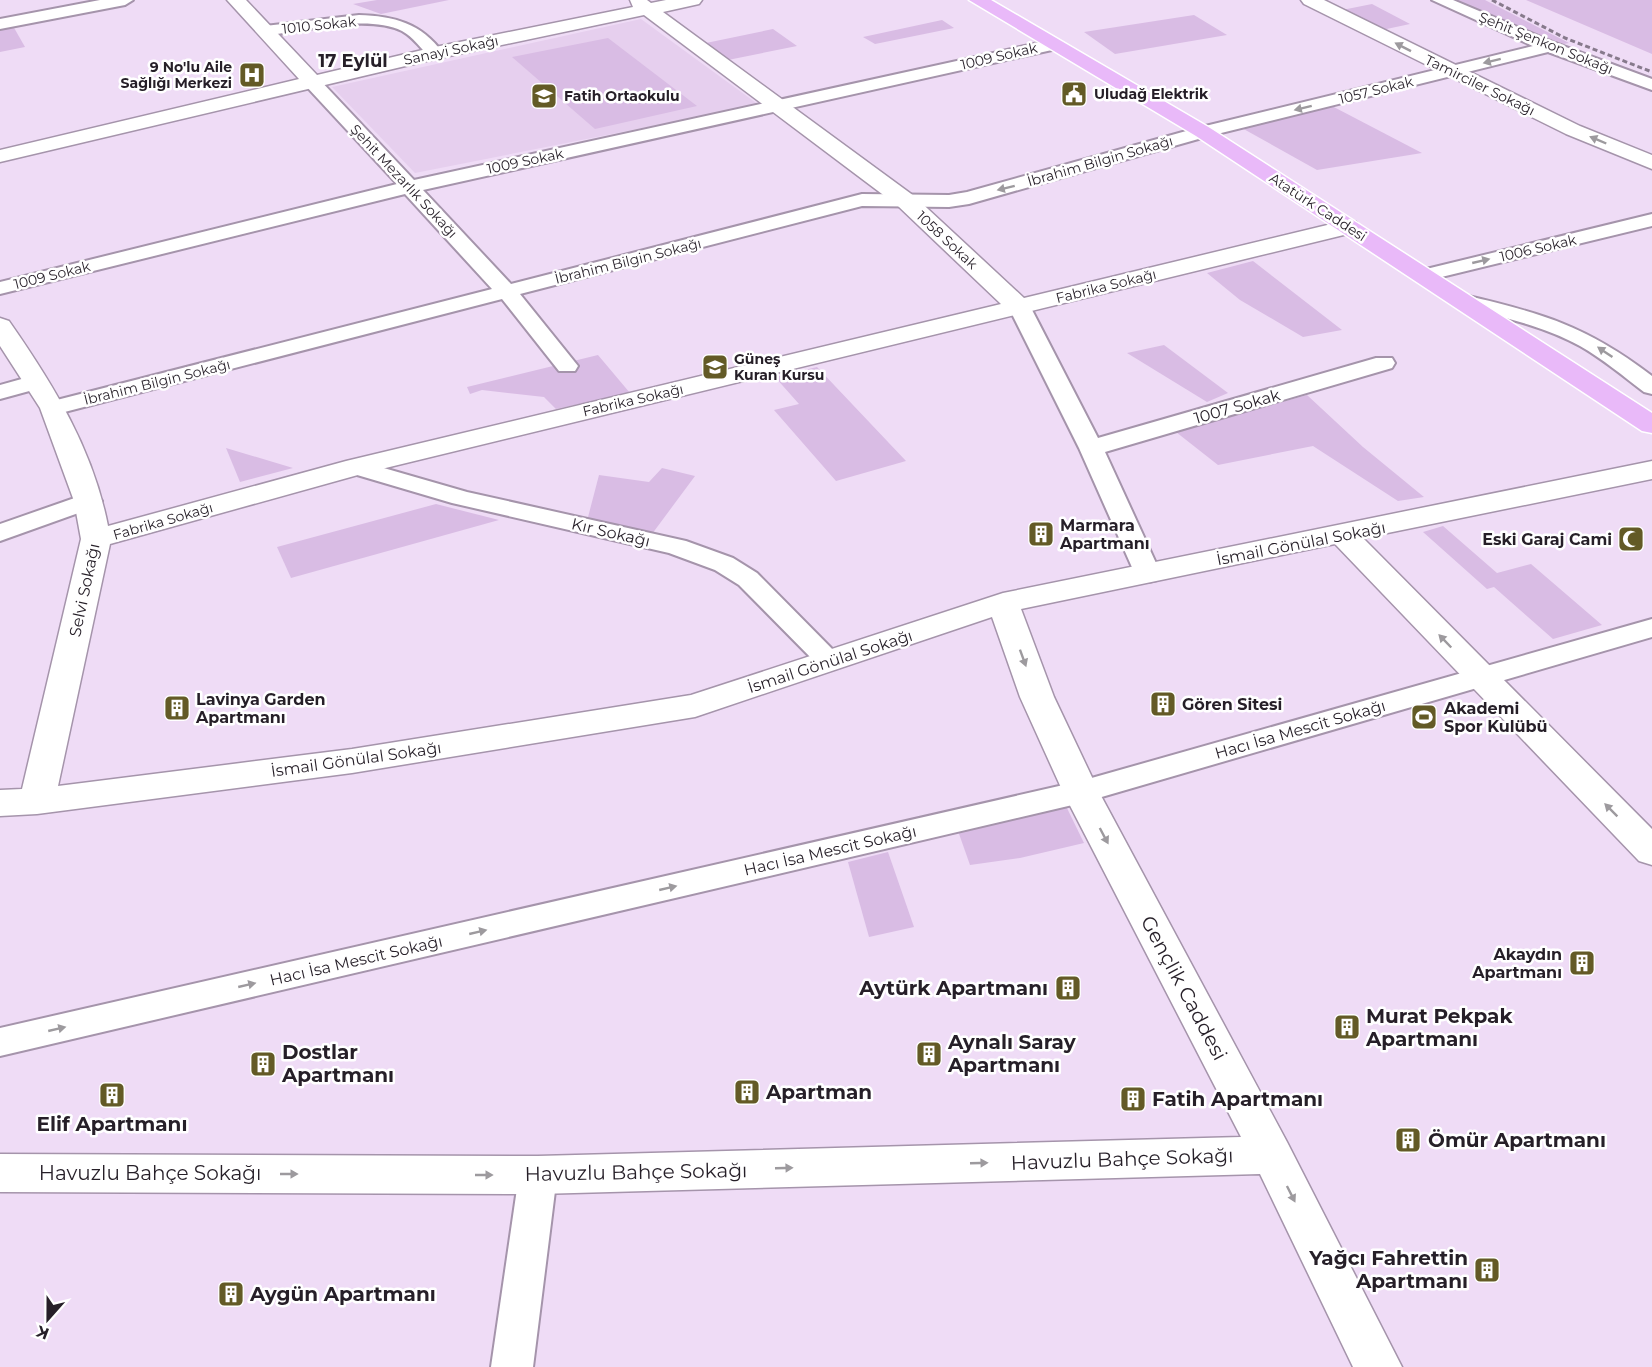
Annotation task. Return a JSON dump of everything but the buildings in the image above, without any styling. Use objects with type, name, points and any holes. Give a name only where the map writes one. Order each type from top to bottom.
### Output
[{"type":"main road","name":"Atatürk Caddesi","points":[[978,0],[1203,132],[1652,425]]},
{"type":"street","name":"Şehit Mezarlık Sokağı","points":[[237,0],[312,82]]},
{"type":"street","name":"Sanayi Sokağı","points":[[0,156],[642,4],[693,0]]},
{"type":"street","name":"Tamirciler Sokağı","points":[[1310,0],[1573,130],[1652,163]]},
{"type":"street","name":"1058 Sokak","points":[[642,4],[906,201],[1020,308]]},
{"type":"street","name":"Fabrika Sokağı","points":[[96,539],[356,467],[1348,227]]},
{"type":"street","name":"Selvi Sokağı","points":[[0,326],[53,408],[89,501],[96,539],[37,801]]},
{"type":"street","name":"İsmail Gönülal Sokağı","points":[[0,803],[37,801],[352,761],[695,706],[1003,603],[1652,470]]},
{"type":"street","points":[[1343,535],[1652,852]]},
{"type":"street","name":"Gençlik Caddesi","points":[[1003,603],[1037,697],[1081,792],[1272,1155],[1378,1367]]},
{"type":"street","name":"Havuzlu Bahçe Sokağı","points":[[0,1173],[538,1175],[1272,1155]]},
{"type":"lane","points":[[3,19],[125,0]]},
{"type":"lane","name":"Şehit Şenkon Sokağı","points":[[1440,0],[1549,47],[1652,85]]},
{"type":"lane","name":"1010 Sokak","points":[[265,31],[350,21],[380,21],[407,27],[435,53]]},
{"type":"lane","name":"1009 Sokak","points":[[0,288],[409,187],[1052,45]]},
{"type":"lane","name":"1057 Sokak","points":[[1203,132],[1549,47]]},
{"type":"lane","name":"Şehit Mezarlık Sokağı","points":[[312,82],[507,292],[567,366]]},
{"type":"lane","name":"İbrahim Bilgin Sokağı","points":[[53,408],[861,201],[949,201],[969,198],[1203,132]]},
{"type":"lane","name":"1006 Sokak","points":[[1425,275],[1652,220]]},
{"type":"lane","points":[[1464,301],[1515,313],[1577,336],[1604,351],[1652,387]]},
{"type":"lane","name":"1058 Sokak","points":[[1020,308],[1091,448],[1148,574]]},
{"type":"lane","name":"1007 Sokak","points":[[1091,448],[1384,363]]},
{"type":"lane","points":[[0,392],[36,382]]},
{"type":"lane","name":"Kır Sokağı","points":[[356,467],[461,498],[677,547],[724,564],[748,579],[830,661]]},
{"type":"lane","points":[[0,532],[89,501]]},
{"type":"lane","name":"Hacı İsa Mescit Sokağı","points":[[0,1042],[1081,792],[1652,628]]},
{"type":"lane","points":[[512,1367],[538,1175]]},
{"type":"shaded area","points":[[377,0],[449,0],[381,14],[353,4]]},
{"type":"shaded area","points":[[1449,0],[1485,0],[1569,43],[1554,46]]},
{"type":"shaded area","points":[[1526,0],[1652,0],[1652,54]]},
{"type":"shaded area","points":[[1372,4],[1410,24],[1382,30],[1342,10]]},
{"type":"shaded area","points":[[1194,15],[1227,35],[1115,54],[1084,32]]},
{"type":"shaded area","name":"Fatih Ortaokulu","points":[[641,19],[759,105],[415,173],[332,87]]},
{"type":"shaded area","points":[[942,20],[954,28],[875,44],[863,37]]},
{"type":"shaded area","points":[[13,26],[25,47],[0,52],[0,28]]},
{"type":"shaded area","points":[[773,29],[797,46],[728,60],[706,43]]},
{"type":"shaded area","points":[[608,38],[697,106],[595,129],[512,57]]},
{"type":"shaded area","points":[[1330,105],[1422,153],[1317,170],[1240,127]]},
{"type":"shaded area","points":[[1253,261],[1342,330],[1303,337],[1240,300],[1207,273]]},
{"type":"shaded area","points":[[1164,345],[1228,393],[1207,402],[1127,353]]},
{"type":"shaded area","points":[[598,355],[630,393],[556,409],[544,397],[482,390],[470,394],[467,387]]},
{"type":"shaded area","points":[[817,367],[906,461],[836,481],[774,410],[799,404],[775,377]]},
{"type":"shaded area","points":[[1307,395],[1363,447],[1424,497],[1398,501],[1313,446],[1218,465],[1176,432]]},
{"type":"shaded area","points":[[226,448],[293,468],[240,482]]},
{"type":"shaded area","points":[[662,468],[695,476],[652,534],[587,521],[599,475],[649,482]]},
{"type":"shaded area","points":[[436,504],[499,520],[291,578],[277,547]]},
{"type":"shaded area","points":[[1443,526],[1497,573],[1531,564],[1602,625],[1553,639],[1494,587],[1487,589],[1423,532]]},
{"type":"shaded area","points":[[1065,804],[1084,843],[1020,858],[970,865],[958,831]]},
{"type":"shaded area","points":[[888,852],[914,927],[869,937],[848,862]]},
{"type":"railway","points":[[1492,0],[1565,38],[1652,72]]},
{"type":"place","name":"9 No'lu Aile Sağlığı Merkezi","points":[[252,75]]},
{"type":"place","name":"Uludağ Elektrik","points":[[1074,94]]},
{"type":"place","name":"Fatih Ortaokulu","points":[[544,96]]},
{"type":"place","name":"Güneş Kuran Kursu","points":[[715,367]]},
{"type":"place","name":"Marmara Apartmanı","points":[[1041,534]]},
{"type":"place","name":"Eski Garaj Cami","points":[[1631,539]]},
{"type":"place","name":"Gören Sitesi","points":[[1163,704]]},
{"type":"place","name":"Lavinya Garden Apartmanı","points":[[177,708]]},
{"type":"place","name":"Akademi Spor Kulübü","points":[[1424,717]]},
{"type":"place","name":"Akaydın Apartmanı","points":[[1582,963]]},
{"type":"place","name":"Aytürk Apartmanı","points":[[1068,988]]},
{"type":"place","name":"Murat Pekpak Apartmanı","points":[[1347,1027]]},
{"type":"place","name":"Aynalı Saray Apartmanı","points":[[929,1054]]},
{"type":"place","name":"Dostlar Apartmanı","points":[[263,1064]]},
{"type":"place","name":"Apartman","points":[[747,1092]]},
{"type":"place","name":"Elif Apartmanı","points":[[112,1095]]},
{"type":"place","name":"Fatih Apartmanı","points":[[1133,1099]]},
{"type":"place","name":"Ömür Apartmanı","points":[[1408,1140]]},
{"type":"place","name":"Yağcı Fahrettin Apartmanı","points":[[1487,1270]]},
{"type":"place","name":"Aygün Apartmanı","points":[[231,1294]]},
{"type":"district","name":"17 Eylül","points":[[353,61]]}]
